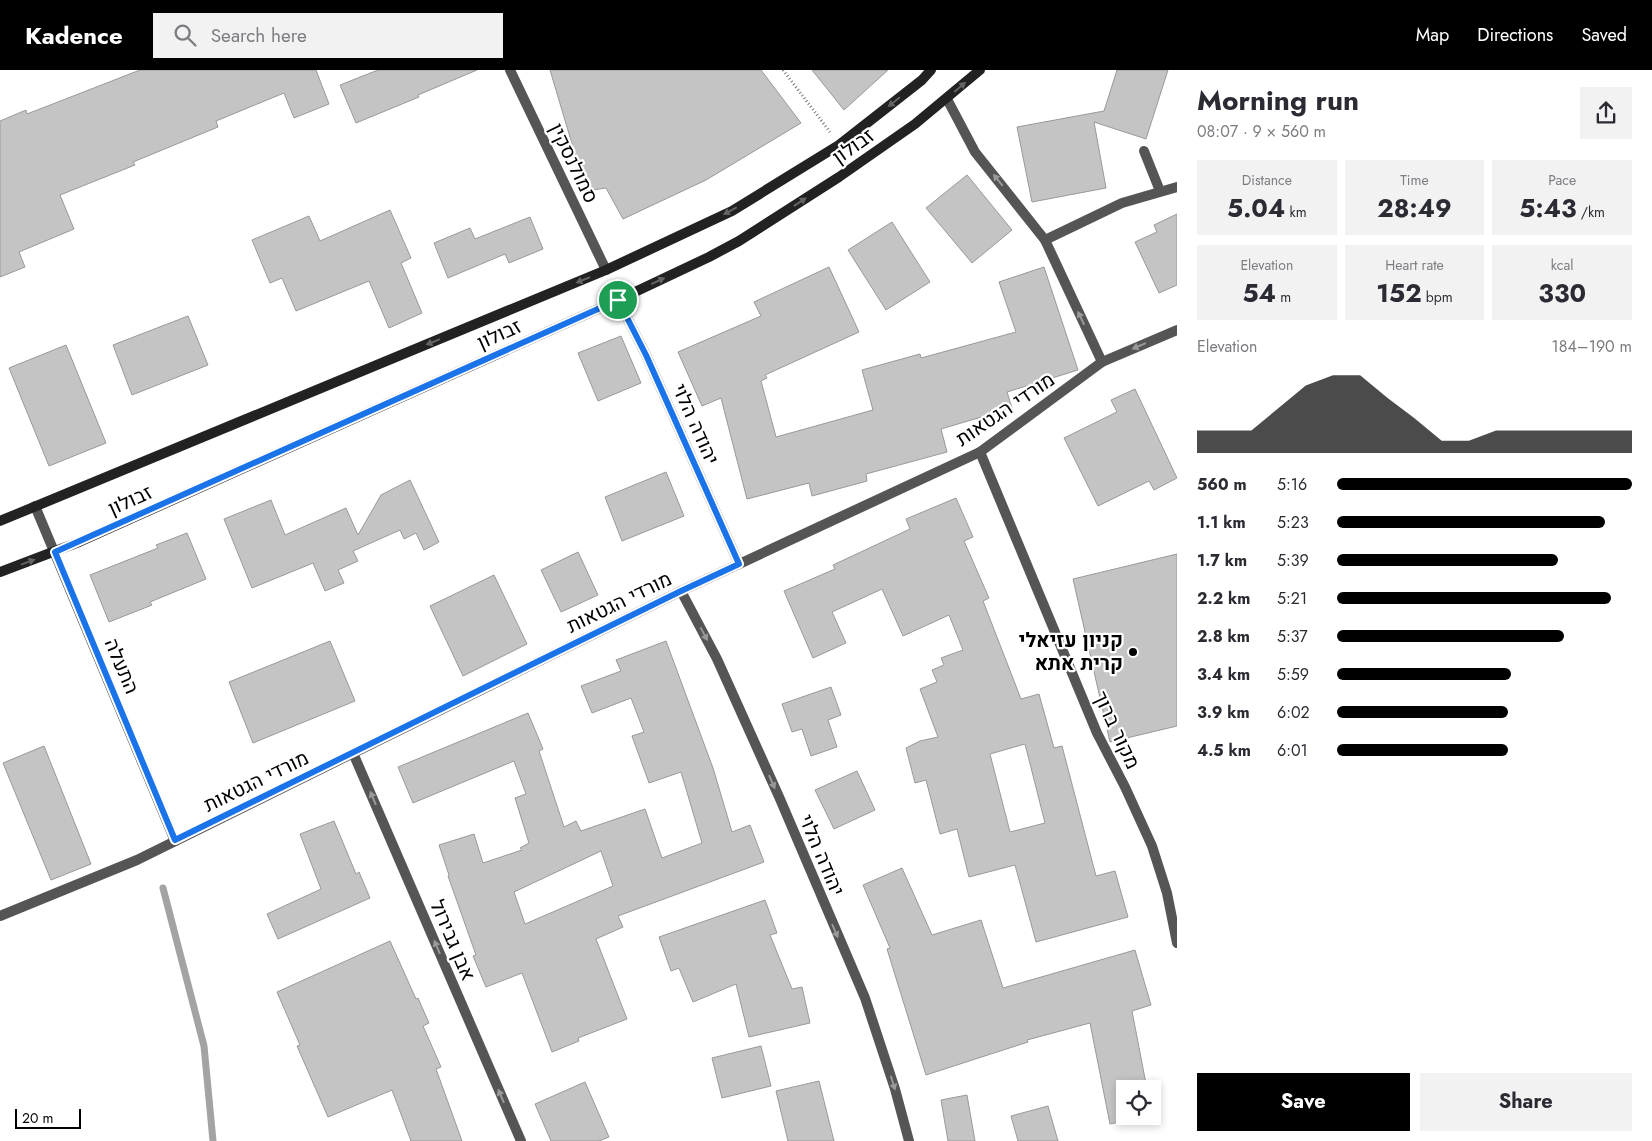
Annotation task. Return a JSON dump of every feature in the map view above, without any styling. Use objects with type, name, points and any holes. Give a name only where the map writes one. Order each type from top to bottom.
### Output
[{"type":"main road","name":"זבולון","points":[[0,521],[606,270],[732,211],[839,145],[932,70]]},
{"type":"main road","name":"זבולון","points":[[0,572],[55,552],[618,300],[739,241],[839,177],[914,124],[947,99],[980,70]]},
{"type":"street","name":"סמולנסקין","points":[[510,70],[606,270]]},
{"type":"street","points":[[947,99],[975,152],[1046,240],[1102,362]]},
{"type":"street","points":[[1144,151],[1160,191]]},
{"type":"street","points":[[1046,240],[1122,203],[1177,187]]},
{"type":"street","name":"יהודה הלוי","points":[[618,300],[646,355],[739,564]]},
{"type":"street","name":"מורדי הגטאות","points":[[0,916],[137,860],[681,591],[980,452],[1102,362],[1177,330]]},
{"type":"street","name":"מקור ברוך","points":[[980,452],[1097,733],[1152,846],[1167,893],[1177,943]]},
{"type":"street","name":"התעלה","points":[[35,506],[175,840]]},
{"type":"street","name":"יהודה הלוי","points":[[681,591],[717,659],[780,799],[865,998],[895,1089],[909,1141]]},
{"type":"street","name":"אבן גבירול","points":[[353,752],[521,1141]]},
{"type":"path","points":[[783,70],[839,145]]},
{"type":"building","points":[[140,70],[316,70],[329,104],[294,118],[284,93],[216,121],[218,127],[133,162],[135,165],[60,195],[74,229],[19,252],[25,267],[0,277],[0,121],[26,110],[27,114]]},
{"type":"building","points":[[378,70],[477,70],[356,123],[340,85]]},
{"type":"building","points":[[550,70],[761,70],[801,123],[706,180],[623,219],[606,188],[586,191]]},
{"type":"building","points":[[812,70],[888,70],[844,110]]},
{"type":"building","points":[[1117,70],[1168,70],[1146,139],[1094,122],[1106,188],[1032,202],[1017,127],[1104,111]]},
{"type":"building","points":[[967,175],[1012,230],[972,263],[926,208]]},
{"type":"building","points":[[390,210],[411,258],[401,263],[422,313],[389,328],[369,281],[296,311],[282,278],[270,283],[252,240],[309,216],[320,241]]},
{"type":"building","points":[[1177,214],[1177,285],[1159,293],[1135,242],[1157,232],[1154,225]]},
{"type":"building","points":[[530,217],[543,249],[509,263],[505,254],[448,278],[434,243],[470,228],[475,239]]},
{"type":"building","points":[[892,222],[930,282],[886,310],[848,250]]},
{"type":"building","points":[[829,267],[859,332],[765,375],[767,378],[761,381],[776,437],[873,410],[862,370],[920,354],[921,358],[1016,332],[999,282],[1044,267],[1078,370],[1007,392],[1012,408],[941,429],[947,452],[866,474],[867,481],[812,496],[809,483],[747,499],[721,398],[702,406],[678,352],[761,316],[754,302]]},
{"type":"building","points":[[188,316],[208,365],[132,395],[113,345]]},
{"type":"building","points":[[621,336],[641,383],[598,401],[578,353]]},
{"type":"building","points":[[66,345],[106,443],[49,466],[9,368]]},
{"type":"building","points":[[1135,389],[1177,478],[1154,490],[1149,481],[1098,506],[1064,438],[1117,412],[1111,400]]},
{"type":"building","points":[[666,472],[684,516],[622,541],[605,497]]},
{"type":"building","points":[[410,480],[439,542],[424,550],[416,533],[404,539],[400,530],[353,551],[358,561],[338,570],[344,583],[325,591],[313,563],[252,588],[224,519],[271,500],[285,535],[346,508],[358,535],[381,495]]},
{"type":"building","points":[[956,498],[973,537],[964,541],[989,598],[983,601],[1021,699],[1039,694],[1054,748],[1062,746],[1096,876],[1115,871],[1128,917],[1036,942],[1015,865],[969,877],[957,829],[940,834],[926,780],[915,783],[906,748],[920,741],[938,737],[920,689],[937,682],[932,670],[944,665],[941,658],[963,650],[949,615],[903,636],[882,589],[832,612],[846,643],[813,658],[784,591],[835,569],[833,565],[910,529],[906,519]],"holes":[[[1025,744],[1045,823],[1010,832],[990,754]]]},
{"type":"building","points":[[187,533],[206,579],[150,602],[152,605],[109,622],[90,575],[158,548],[156,545]]},
{"type":"building","points":[[578,552],[598,595],[561,612],[541,570]]},
{"type":"building","name":"קניון עזיאלי קרית אתא","points":[[1177,554],[1177,726],[1110,742],[1073,579]]},
{"type":"building","points":[[494,575],[527,644],[463,676],[430,606]]},
{"type":"building","points":[[330,641],[355,701],[253,743],[229,682]]},
{"type":"building","points":[[666,641],[713,768],[732,832],[750,825],[764,862],[618,916],[623,927],[596,939],[627,1019],[578,1038],[579,1041],[552,1052],[522,973],[486,987],[473,956],[476,955],[439,845],[474,834],[483,863],[522,850],[520,848],[529,843],[515,798],[526,794],[514,761],[413,803],[398,767],[528,713],[543,749],[539,751],[564,827],[576,821],[581,831],[645,809],[662,858],[702,843],[681,772],[649,783],[632,736],[644,732],[631,698],[592,713],[581,686],[621,671],[616,660]],"holes":[[[601,851],[613,886],[525,924],[514,892]]]},
{"type":"building","points":[[831,687],[841,715],[828,720],[837,747],[811,756],[802,729],[792,732],[782,704]]},
{"type":"building","points":[[44,746],[91,864],[51,880],[3,763]]},
{"type":"building","points":[[857,771],[875,810],[834,829],[815,790]]},
{"type":"building","points":[[334,821],[356,874],[359,872],[370,898],[278,939],[267,914],[321,889],[300,834]]},
{"type":"building","points":[[902,868],[932,935],[981,920],[1003,988],[1135,950],[1151,1005],[1132,1011],[1145,1080],[1116,1080],[1116,1123],[1110,1124],[1090,1023],[1027,1040],[1028,1042],[926,1075],[887,949],[890,948],[863,885]]},
{"type":"building","points":[[765,900],[777,933],[770,935],[792,989],[802,987],[810,1023],[749,1037],[736,984],[693,1002],[679,968],[671,971],[659,937]]},
{"type":"building","points":[[390,941],[429,1023],[423,1026],[441,1067],[436,1069],[462,1141],[411,1141],[392,1090],[328,1117],[297,1046],[300,1045],[277,992]]},
{"type":"building","points":[[761,1046],[771,1086],[722,1098],[712,1058]]},
{"type":"building","points":[[819,1081],[834,1141],[788,1141],[776,1091]]},
{"type":"building","points":[[585,1082],[609,1137],[599,1141],[551,1141],[535,1104]]},
{"type":"building","points":[[967,1095],[975,1141],[948,1141],[941,1100]]},
{"type":"building","points":[[1048,1106],[1058,1141],[1018,1141],[1011,1116]]},
{"type":"waterway","points":[[163,888],[204,1046],[213,1141]]},
{"type":"place","name":"קניון עזיאלי קרית אתא","points":[[1133,652]]},
{"type":"route","points":[[618,300],[646,355],[739,564],[175,840],[55,552],[618,300]]}]
